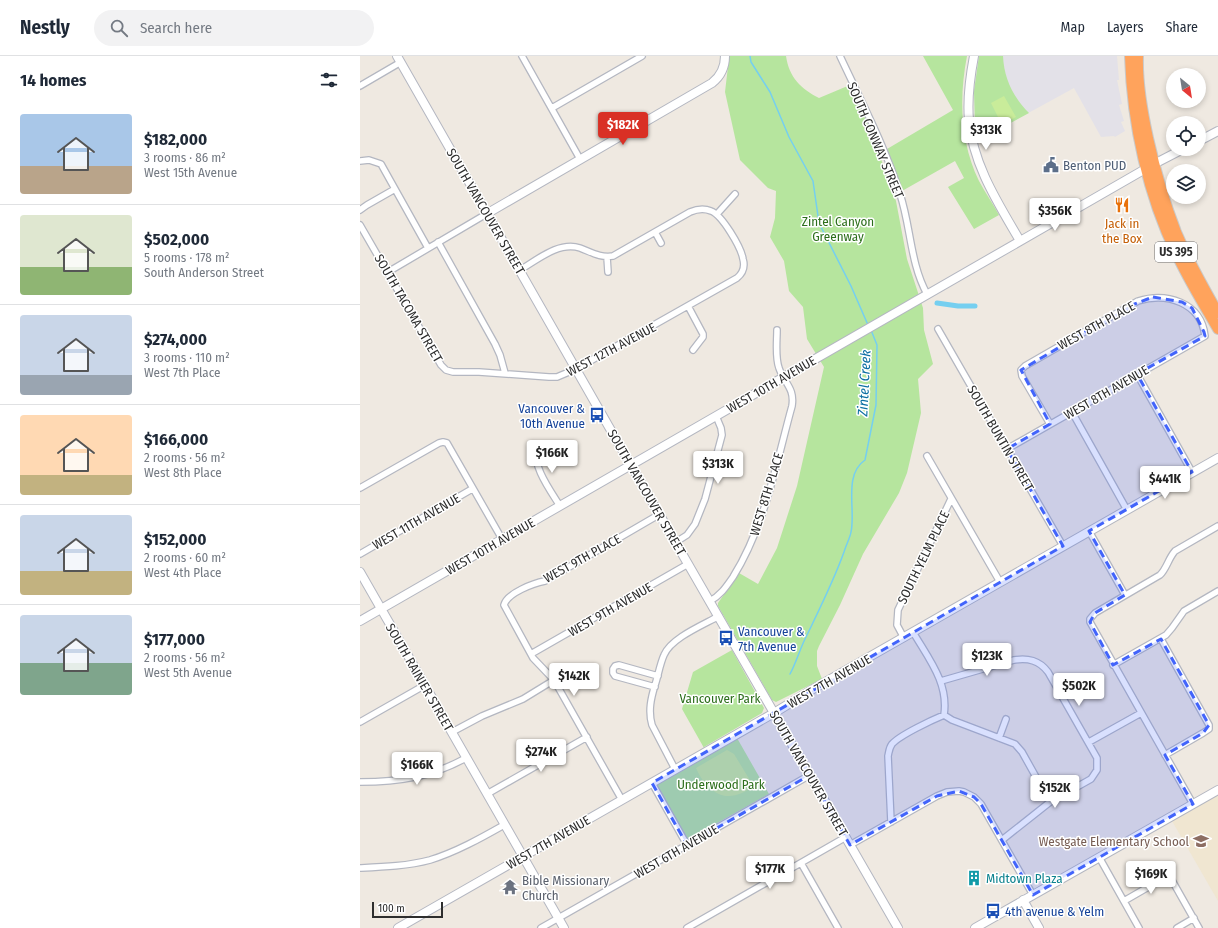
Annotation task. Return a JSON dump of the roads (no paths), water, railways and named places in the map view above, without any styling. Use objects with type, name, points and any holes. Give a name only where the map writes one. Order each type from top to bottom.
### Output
[{"type":"highway","name":"US 395","points":[[1130,56],[1136,116],[1150,166],[1176,231],[1197,276],[1218,313]]},
{"type":"highway","name":"US 395","points":[[1138,56],[1141,106],[1152,190],[1178,257],[1218,329]]},
{"type":"street","points":[[552,108],[642,56]]},
{"type":"street","points":[[388,272],[712,83],[723,70],[725,56]]},
{"type":"street","name":"SOUTH CONWAY STREET","points":[[840,56],[880,142],[896,181],[905,211],[916,269],[921,284],[927,294]]},
{"type":"street","points":[[974,56],[970,76],[968,104],[971,135],[985,178],[1020,241]]},
{"type":"street","points":[[524,57],[580,159]]},
{"type":"street","points":[[360,86],[399,59]]},
{"type":"street","name":"SOUTH VANCOUVER STREET","points":[[399,59],[576,370],[898,928]]},
{"type":"street","points":[[1206,137],[1218,131]]},
{"type":"street","name":"WEST 10TH AVENUE","points":[[360,621],[918,299],[1169,156]]},
{"type":"street","points":[[360,161],[369,160],[380,164],[428,248]]},
{"type":"street","points":[[360,210],[367,204],[395,189]]},
{"type":"street","points":[[520,270],[556,250],[566,247],[572,246],[599,256],[607,257],[619,253],[690,212],[698,209],[710,210],[717,214],[735,194]]},
{"type":"street","name":"WEST 12TH AVENUE","points":[[446,370],[453,372],[505,373],[554,377],[576,370],[688,306],[740,276],[744,265],[742,253],[729,230],[717,214]]},
{"type":"street","name":"SOUTH TACOMA STREET","points":[[360,225],[441,365],[446,370]]},
{"type":"street","points":[[654,232],[661,243]]},
{"type":"street","points":[[438,242],[498,350],[505,373]]},
{"type":"street","points":[[607,257],[608,272]]},
{"type":"street","name":"WEST 8TH PLACE","points":[[1050,424],[1022,376],[1021,370],[1025,366],[1129,306],[1146,299],[1158,298],[1182,302],[1192,308],[1197,315],[1202,324],[1205,336]]},
{"type":"street","points":[[688,306],[703,334],[703,337],[693,350]]},
{"type":"street","name":"SOUTH BUNTIN STREET","points":[[938,329],[1063,546]]},
{"type":"street","name":"WEST 8TH PLACE","points":[[710,602],[720,595],[745,556],[761,519],[792,406],[792,393],[779,369],[777,330]]},
{"type":"street","name":"WEST 8TH AVENUE","points":[[1007,449],[1205,336]]},
{"type":"street","points":[[1137,374],[1192,472]]},
{"type":"street","points":[[1072,412],[1127,510]]},
{"type":"street","points":[[676,542],[691,531],[705,500],[722,435],[722,428],[716,416]]},
{"type":"street","points":[[360,488],[443,442],[447,444],[502,539]]},
{"type":"street","points":[[535,444],[536,461],[545,481],[560,506]]},
{"type":"street","points":[[927,456],[1000,582]]},
{"type":"street","name":"WEST 7TH AVENUE","points":[[398,928],[1088,531],[1218,458]]},
{"type":"street","name":"WEST 11TH AVENUE","points":[[360,554],[472,489]]},
{"type":"street","name":"SOUTH YELM PLACE","points":[[904,638],[897,625],[898,610],[951,499]]},
{"type":"street","name":"WEST 9TH PLACE","points":[[531,654],[505,608],[505,602],[509,597],[532,584],[545,581],[660,514]]},
{"type":"street","points":[[1193,804],[1091,626],[1090,619],[1095,613],[1160,575],[1168,564],[1172,555],[1179,548],[1218,526]]},
{"type":"street","points":[[1088,531],[1125,595]]},
{"type":"street","name":"WEST 9TH AVENUE","points":[[531,654],[688,564]]},
{"type":"street","name":"SOUTH RAINIER STREET","points":[[360,572],[564,928]]},
{"type":"street","points":[[1113,665],[1161,638],[1169,632],[1184,611],[1218,591]]},
{"type":"street","points":[[675,769],[652,725],[650,718],[651,704],[664,654],[681,637],[719,616]]},
{"type":"street","points":[[913,632],[941,681],[945,703],[944,715]]},
{"type":"street","points":[[1161,638],[1208,721],[1208,729],[1203,733],[1165,755]]},
{"type":"street","points":[[531,654],[554,680],[622,800]]},
{"type":"street","points":[[941,681],[1014,660],[1032,660],[1045,667],[1097,758],[1097,770],[1091,779],[1050,802],[1002,840]]},
{"type":"street","points":[[655,687],[616,676],[613,673],[613,669],[615,666],[619,665],[658,676]]},
{"type":"street","points":[[452,732],[482,716],[523,699],[554,680]]},
{"type":"street","points":[[360,722],[425,685]]},
{"type":"street","points":[[1089,742],[1141,713]]},
{"type":"street","points":[[944,715],[952,720],[1011,742],[1018,747],[1050,802]]},
{"type":"street","points":[[891,822],[889,749],[892,744],[901,737],[944,715]]},
{"type":"street","points":[[999,738],[1006,719]]},
{"type":"street","points":[[487,794],[587,737]]},
{"type":"street","points":[[360,782],[414,778],[440,770],[466,758]]},
{"type":"street","name":"WEST 6TH AVENUE","points":[[542,928],[810,775]]},
{"type":"street","points":[[652,783],[688,844]]},
{"type":"street","points":[[975,928],[1218,790]]},
{"type":"street","points":[[686,928],[800,863],[891,822],[947,792],[959,791],[969,794],[978,800],[1033,895]]},
{"type":"street","points":[[360,868],[382,867],[429,860],[460,848],[504,825]]},
{"type":"street","points":[[1099,857],[1139,928]]},
{"type":"street","points":[[800,863],[838,928]]},
{"type":"street","points":[[1124,901],[1169,875],[1200,928]]},
{"type":"street","points":[[1023,900],[1039,928]]},
{"type":"street","points":[[1177,928],[1194,918]]},
{"type":"waterway","name":"Zintel Creek","points":[[750,56],[751,62],[770,92],[789,137],[813,181],[819,223],[851,286],[868,325]]},
{"type":"waterway","points":[[937,303],[958,306],[975,306]]},
{"type":"waterway","name":"Zintel Creek","points":[[790,674],[822,604],[850,534],[852,523],[852,484],[854,474],[858,466],[865,460],[876,405],[877,345],[871,330]]},
{"type":"place","name":"Benton PUD","points":[[1051,165]]},
{"type":"place","name":"Jack in the Box","points":[[1122,205]]},
{"type":"place","name":"Vancouver & 10th Avenue","points":[[597,415]]},
{"type":"place","name":"Vancouver & 7th Avenue","points":[[726,638]]},
{"type":"place","name":"Westgate Elementary School","points":[[1201,841]]},
{"type":"place","name":"Midtown Plaza","points":[[974,878]]},
{"type":"place","name":"Bible Missionary Church","points":[[510,887]]},
{"type":"place","name":"4th avenue & Yelm","points":[[993,911]]},
{"type":"park label","name":"Zintel Canyon Greenway","points":[[838,228]]},
{"type":"park label","name":"Vancouver Park","points":[[720,698]]},
{"type":"park label","name":"Underwood Park","points":[[721,784]]}]
